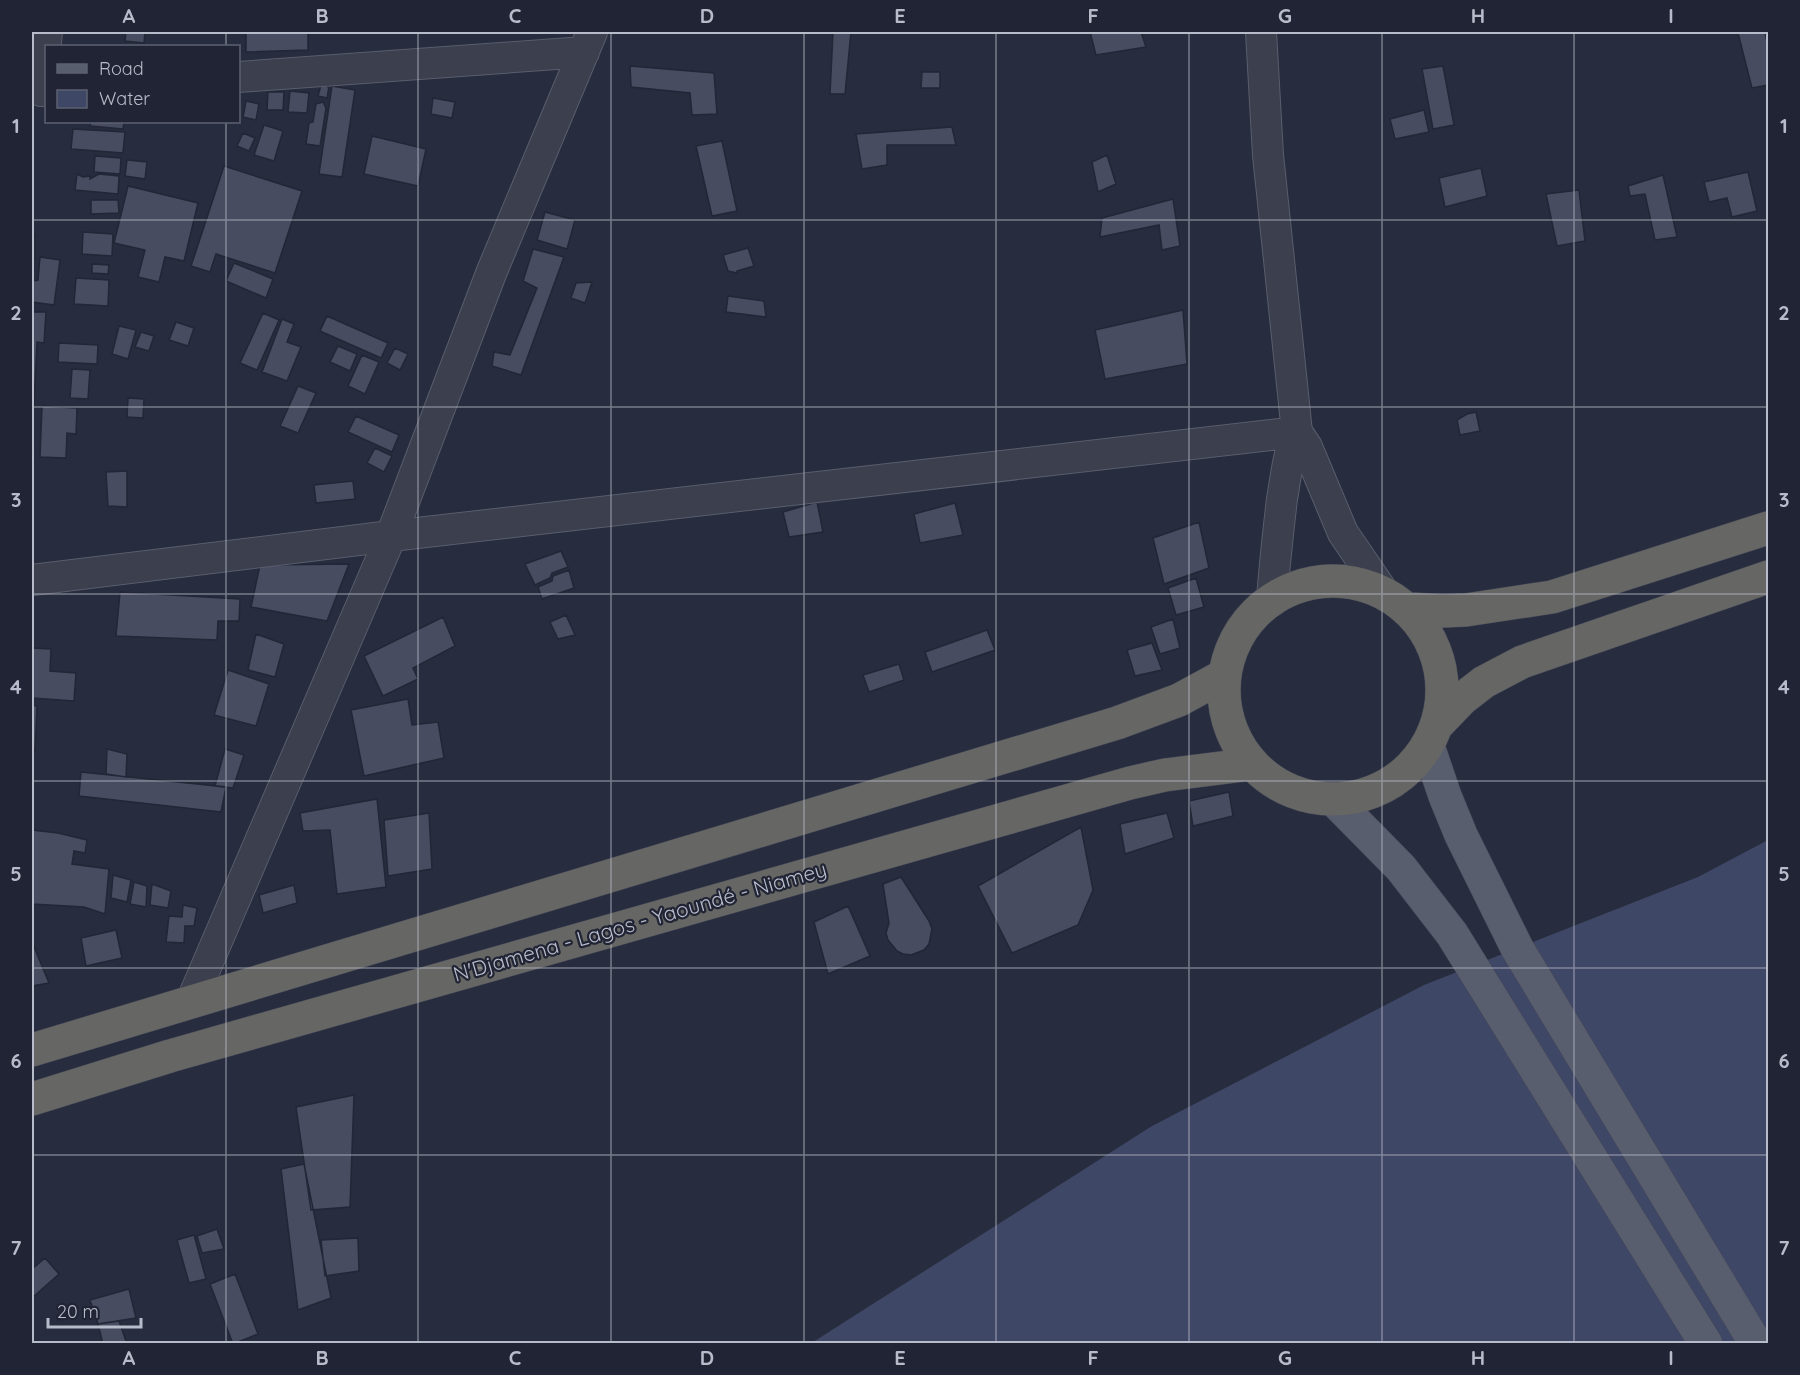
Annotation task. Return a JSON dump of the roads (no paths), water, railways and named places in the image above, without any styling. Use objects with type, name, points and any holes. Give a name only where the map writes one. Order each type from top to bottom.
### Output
[{"type":"highway","points":[[1768,528],[1552,597],[1466,610],[1411,609],[1400,604],[1382,590],[1336,582],[1313,584],[1291,590],[1254,615],[1240,633],[1230,653],[1225,675],[1224,699],[1228,723],[1238,745],[1252,764],[1289,791],[1311,798],[1356,797],[1377,790],[1397,779],[1414,764],[1432,736],[1462,699],[1484,682],[1522,662],[1768,577]]},
{"type":"highway","points":[[1411,609],[1429,638],[1438,659],[1442,681],[1442,704],[1432,736]]},
{"type":"highway","points":[[32,1050],[1117,723],[1179,700],[1225,675]]},
{"type":"highway","name":"N'Djamena - Lagos - Yaoundé - Niamey","points":[[32,1099],[181,1052],[1130,783],[1165,775],[1252,764]]},
{"type":"main road","points":[[1432,736],[1445,796],[1461,835],[1517,948],[1756,1344]]},
{"type":"main road","points":[[1333,799],[1401,868],[1452,934],[1706,1344]]},
{"type":"street","points":[[40,91],[46,32]]},
{"type":"street","points":[[1261,32],[1268,155],[1297,432],[1307,447],[1343,533],[1382,590]]},
{"type":"street","points":[[191,1002],[391,536],[492,271],[588,42],[240,77]]},
{"type":"street","points":[[32,580],[391,536],[1297,432]]},
{"type":"street","points":[[1272,601],[1277,536],[1287,466],[1297,432]]},
{"type":"water","points":[[1768,840],[1768,1343],[810,1344],[1152,1126],[1424,985],[1698,877]]}]
